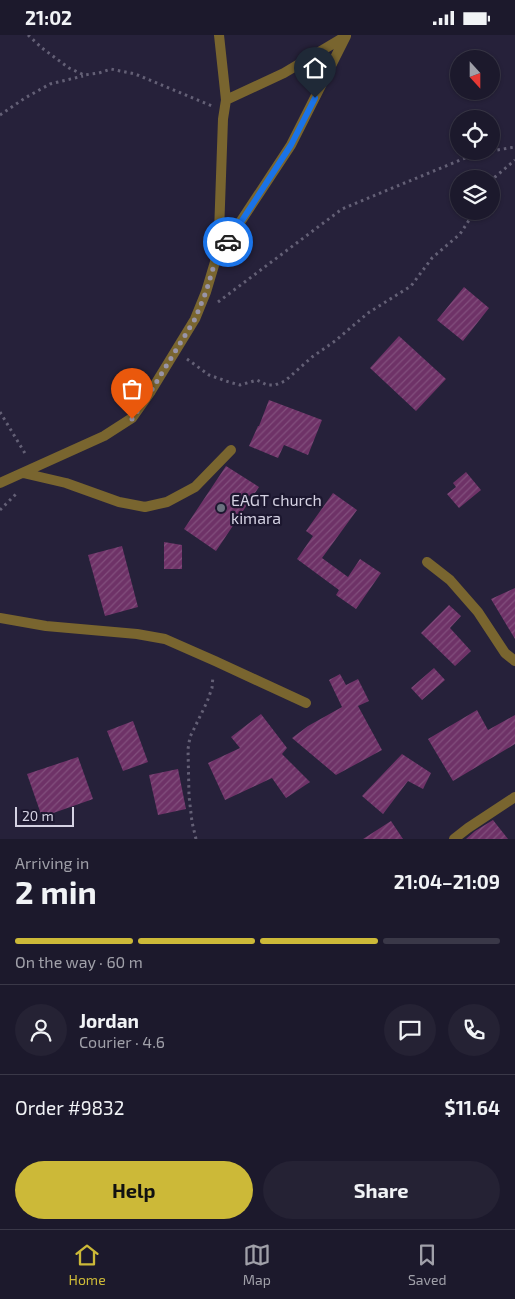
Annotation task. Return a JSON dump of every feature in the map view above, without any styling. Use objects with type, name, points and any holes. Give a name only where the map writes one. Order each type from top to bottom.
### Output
[{"type":"street","points":[[0,483],[104,437],[132,419],[195,319],[215,262],[219,233],[222,119],[225,105],[219,35]]},
{"type":"street","points":[[225,105],[284,73],[346,35]]},
{"type":"street","points":[[215,262],[291,145],[346,35]]},
{"type":"street","points":[[22,472],[66,483],[119,502],[145,507],[167,502],[196,487],[231,450]]},
{"type":"street","points":[[427,562],[450,580],[478,612],[505,653],[515,661]]},
{"type":"street","points":[[0,618],[46,626],[138,634],[165,639],[306,703]]},
{"type":"street","points":[[454,839],[515,797]]},
{"type":"path","points":[[28,35],[69,68],[84,75]]},
{"type":"path","points":[[0,115],[50,84],[111,69],[135,74],[225,105]]},
{"type":"path","points":[[500,149],[515,147]]},
{"type":"path","points":[[500,172],[515,159]]},
{"type":"path","points":[[195,319],[342,209],[460,160]]},
{"type":"path","points":[[174,353],[186,358],[209,375],[240,385],[257,380],[267,385],[275,385],[285,381],[368,313],[411,286],[432,258],[460,234],[469,220]]},
{"type":"path","points":[[0,412],[34,469]]},
{"type":"path","points":[[196,839],[189,796],[188,749],[190,737],[207,703],[212,687],[215,661]]},
{"type":"building","points":[[464,287],[489,308],[463,341],[437,320]]},
{"type":"building","points":[[399,336],[446,379],[416,411],[370,368]]},
{"type":"building","points":[[269,400],[322,420],[308,455],[284,445],[278,458],[249,446]]},
{"type":"building","name":"EAGT church kimara","points":[[226,466],[259,487],[216,551],[184,529]]},
{"type":"building","points":[[466,472],[481,490],[459,508],[447,494],[456,487],[453,483]]},
{"type":"building","points":[[333,493],[357,510],[322,558],[348,577],[360,559],[381,573],[356,609],[336,595],[339,590],[297,559],[313,536],[306,531]]},
{"type":"building","points":[[164,542],[182,545],[182,569],[164,569]]},
{"type":"building","points":[[122,546],[138,607],[105,616],[88,555]]},
{"type":"building","points":[[515,588],[515,639],[491,599]]},
{"type":"building","points":[[449,605],[461,616],[450,628],[471,651],[455,666],[421,633]]},
{"type":"building","points":[[434,668],[445,680],[422,700],[411,688]]},
{"type":"building","points":[[340,674],[346,685],[358,679],[369,701],[358,706],[382,750],[336,775],[292,738],[308,726],[342,707],[329,680]]},
{"type":"building","points":[[477,710],[488,730],[515,715],[515,744],[453,781],[428,739]]},
{"type":"building","points":[[261,714],[287,748],[282,754],[310,782],[286,798],[272,778],[225,800],[208,763],[240,748],[231,737]]},
{"type":"building","points":[[133,721],[148,762],[123,771],[107,731]]},
{"type":"building","points":[[402,754],[431,773],[423,789],[408,781],[383,814],[362,796]]},
{"type":"building","points":[[78,757],[93,799],[42,817],[27,774]]},
{"type":"building","points":[[178,769],[186,809],[158,815],[149,775]]},
{"type":"building","points":[[493,820],[508,839],[466,839],[475,831]]},
{"type":"building","points":[[391,821],[403,839],[363,839]]},
{"type":"way so far","points":[[132,419],[195,319],[215,262],[228,242]]},
{"type":"place","name":"EAGT church kimara","points":[[221,508]]},
{"type":"route","points":[[228,242],[291,145],[315,98]]}]
